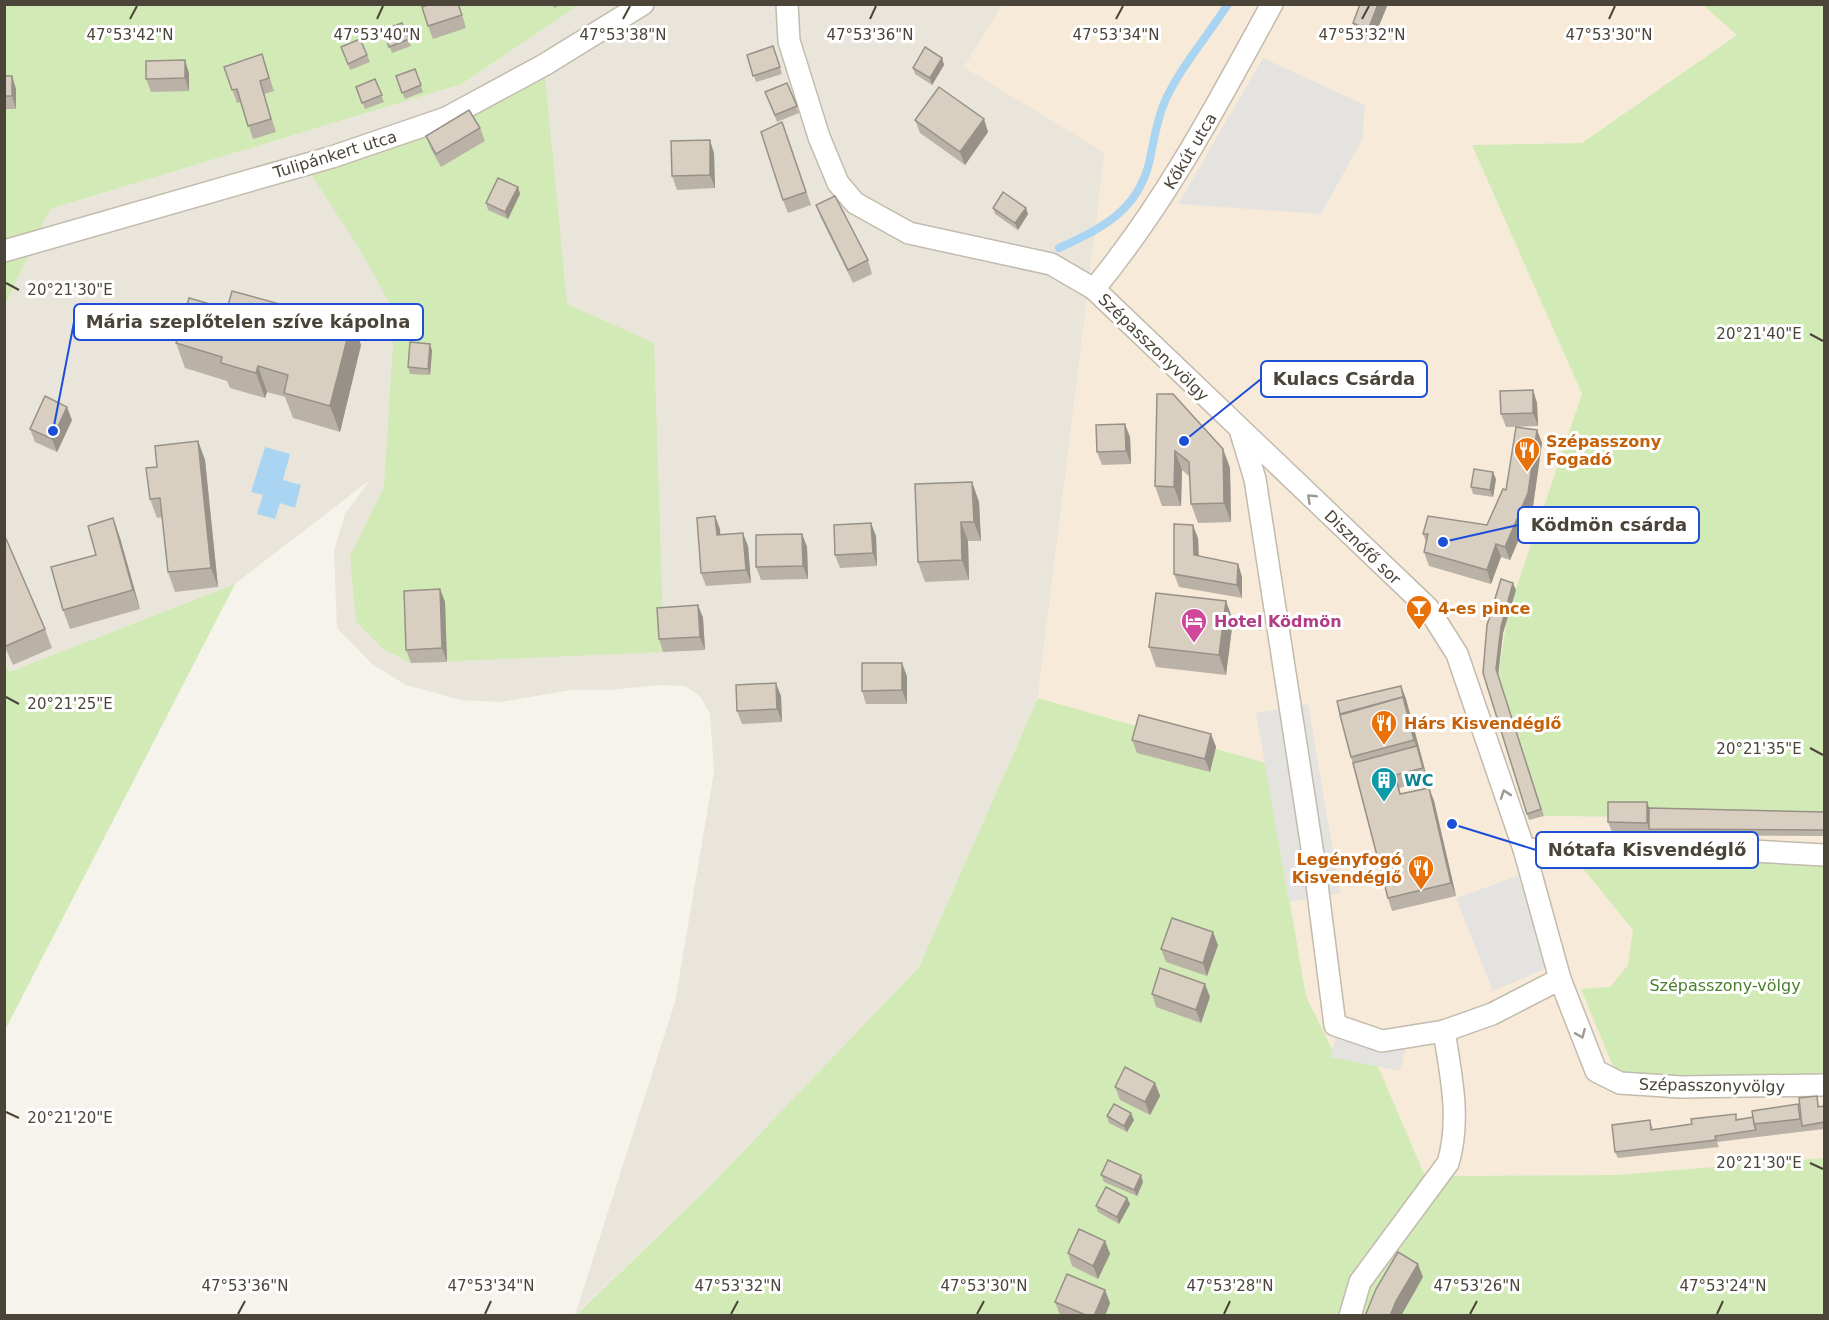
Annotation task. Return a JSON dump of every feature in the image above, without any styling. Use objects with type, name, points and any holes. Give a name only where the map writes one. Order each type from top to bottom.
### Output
[{"type":"street","name":"Tulipánkert utca","points":[[4,251],[332,157],[446,118],[544,65],[643,4]]},
{"type":"street","name":"Szépasszonyvölgy","points":[[787,4],[789,41],[819,137],[837,183],[855,202],[909,233],[1051,264],[1094,289],[1240,430]]},
{"type":"street","name":"Kőkút utca","points":[[1094,289],[1127,249],[1160,202],[1208,122],[1272,4]]},
{"type":"street","name":"Disznófő sor","points":[[1240,430],[1428,608],[1457,654],[1524,849]]},
{"type":"street","points":[[1240,430],[1255,478],[1314,861],[1335,1025],[1382,1041],[1444,1031],[1492,1014],[1560,979]]},
{"type":"street","points":[[1524,849],[1563,851],[1647,845],[1824,855]]},
{"type":"street","name":"Szépasszonyvölgy","points":[[1524,849],[1560,979],[1596,1071],[1620,1083],[1681,1087],[1824,1085]]},
{"type":"street","points":[[1350,1316],[1360,1282],[1448,1163],[1454,1143],[1453,1093],[1444,1031]]},
{"type":"shaded area","points":[[1003,4],[1703,4],[1738,34],[1582,143],[1472,145],[1582,394],[1508,612],[1498,675],[1544,816],[1824,819],[1824,1158],[1616,1175],[1425,1176],[1377,1064],[1332,1049],[1306,996],[1266,763],[1038,698],[1105,153],[964,67]]},
{"type":"shaded area","points":[[579,5],[1003,5],[964,67],[1105,152],[1038,698],[919,967],[710,1186],[575,1315],[675,1002],[714,772],[710,714],[700,696],[685,686],[659,685],[610,690],[571,690],[501,702],[461,700],[406,685],[372,664],[337,628],[334,551],[345,514],[370,480],[235,584],[9,672],[5,662],[5,306],[50,209],[462,84]]},
{"type":"shaded area","points":[[1263,58],[1365,105],[1362,140],[1321,214],[1178,204]]},
{"type":"shaded area","points":[[1308,704],[1340,893],[1289,902],[1256,713]]},
{"type":"shaded area","points":[[1518,876],[1547,968],[1493,991],[1456,898]]},
{"type":"shaded area","points":[[1336,1035],[1405,1050],[1400,1071],[1331,1057]]},
{"type":"green space","points":[[5,5],[579,5],[462,84],[50,209],[5,306]]},
{"type":"green space","points":[[1703,5],[1824,5],[1824,819],[1544,816],[1498,675],[1508,612],[1582,394],[1472,145],[1582,143],[1737,35]]},
{"type":"green space","points":[[544,65],[567,304],[654,343],[664,652],[411,663],[383,649],[356,622],[350,556],[384,487],[395,312],[354,240],[305,165],[332,157]]},
{"type":"green space","points":[[235,584],[5,1030],[5,662],[9,672]]},
{"type":"green space","points":[[1038,698],[1266,763],[1306,996],[1332,1049],[1377,1064],[1425,1176],[1616,1175],[1824,1158],[1824,1315],[575,1316],[710,1186],[919,967]]},
{"type":"green space","name":"Szépasszony-völgy","points":[[1563,851],[1824,855],[1824,1078],[1620,1083],[1581,989],[1610,987],[1628,965],[1633,930],[1586,872]]},
{"type":"water","points":[[265,447],[290,454],[283,480],[301,485],[295,508],[280,503],[275,519],[257,514],[263,495],[251,492]]},
{"type":"building","points":[[431,4],[458,4],[462,15],[428,26],[422,7]]},
{"type":"building","points":[[1360,4],[1378,4],[1368,30],[1353,23]]},
{"type":"building","points":[[402,23],[409,39],[389,47],[383,30]]},
{"type":"building","points":[[360,39],[367,55],[348,64],[341,47]]},
{"type":"building","points":[[773,46],[780,67],[753,76],[747,55]]},
{"type":"building","points":[[925,47],[942,58],[930,78],[913,68]]},
{"type":"building","points":[[262,54],[269,78],[260,81],[271,119],[248,126],[237,89],[232,90],[224,67]]},
{"type":"building","points":[[185,60],[185,78],[146,79],[146,61]]},
{"type":"building","points":[[415,69],[421,85],[402,93],[396,76]]},
{"type":"building","points":[[4,76],[12,76],[12,96],[4,96]]},
{"type":"building","points":[[375,79],[382,95],[362,103],[356,87]]},
{"type":"building","points":[[787,83],[797,106],[775,115],[765,92]]},
{"type":"building","points":[[939,87],[984,119],[960,152],[915,120]]},
{"type":"building","points":[[469,110],[480,128],[436,154],[426,136]]},
{"type":"building","points":[[782,122],[806,192],[783,200],[761,132]]},
{"type":"building","points":[[710,140],[710,175],[672,176],[671,141]]},
{"type":"building","points":[[498,178],[518,187],[505,212],[486,203]]},
{"type":"building","points":[[1003,192],[1026,208],[1015,223],[993,208]]},
{"type":"building","points":[[835,196],[868,260],[848,270],[816,205]]},
{"type":"building","points":[[232,291],[283,305],[277,324],[302,331],[308,309],[352,320],[330,406],[284,393],[288,375],[258,366],[256,373],[221,363],[222,357],[176,343],[189,298],[227,309]]},
{"type":"building","points":[[410,342],[430,344],[428,369],[408,367]]},
{"type":"building","points":[[1533,390],[1533,413],[1501,414],[1500,391]]},
{"type":"building","points":[[1157,394],[1173,394],[1223,449],[1224,503],[1191,504],[1189,462],[1175,451],[1174,487],[1155,486]]},
{"type":"building","points":[[45,396],[67,407],[52,439],[30,429]]},
{"type":"building","points":[[1125,424],[1126,451],[1097,452],[1096,425]]},
{"type":"building","points":[[1516,427],[1537,430],[1528,493],[1505,547],[1496,544],[1487,570],[1424,552],[1428,534],[1423,534],[1428,516],[1487,525],[1503,489],[1506,490]]},
{"type":"building","points":[[198,441],[211,568],[168,572],[160,498],[150,499],[146,468],[157,467],[155,446]]},
{"type":"building","points":[[1474,469],[1493,472],[1490,490],[1471,487]]},
{"type":"building","points":[[972,482],[974,522],[961,522],[962,560],[918,562],[915,484]]},
{"type":"building","points":[[715,516],[717,535],[743,533],[746,570],[701,573],[697,518]]},
{"type":"building","points":[[113,518],[133,590],[63,610],[51,567],[96,555],[88,526]]},
{"type":"building","points":[[871,523],[873,553],[835,555],[834,525]]},
{"type":"building","points":[[1174,524],[1193,525],[1194,555],[1238,564],[1237,585],[1174,574]]},
{"type":"building","points":[[4,534],[45,629],[6,646],[4,642]]},
{"type":"building","points":[[802,534],[803,566],[756,567],[756,535]]},
{"type":"building","points":[[1501,579],[1513,583],[1501,627],[1496,669],[1541,809],[1527,814],[1483,673],[1487,625]]},
{"type":"building","points":[[440,589],[442,648],[406,650],[404,591]]},
{"type":"building","points":[[1156,593],[1226,601],[1219,655],[1149,647]]},
{"type":"building","points":[[698,605],[700,637],[659,639],[657,608]]},
{"type":"building","points":[[862,663],[902,663],[902,690],[862,691]]},
{"type":"building","points":[[776,683],[777,709],[737,711],[736,685]]},
{"type":"building","points":[[1401,686],[1405,704],[1403,697],[1340,714],[1337,701]]},
{"type":"building","points":[[1403,697],[1414,740],[1351,757],[1340,715]]},
{"type":"building","points":[[1139,715],[1211,734],[1205,759],[1132,740]]},
{"type":"building","points":[[1417,746],[1423,768],[1395,775],[1400,794],[1429,788],[1451,883],[1388,898],[1353,763]]},
{"type":"building","points":[[1608,802],[1647,802],[1647,823],[1608,822]]},
{"type":"building","points":[[1649,808],[1824,812],[1824,830],[1649,829]]},
{"type":"building","points":[[1172,918],[1213,932],[1203,963],[1161,949]]},
{"type":"building","points":[[1160,968],[1205,984],[1196,1010],[1152,994]]},
{"type":"building","points":[[1125,1067],[1155,1083],[1145,1102],[1115,1087]]},
{"type":"building","points":[[1817,1096],[1818,1107],[1824,1106],[1824,1122],[1802,1126],[1799,1098]]},
{"type":"building","points":[[1114,1104],[1131,1113],[1124,1126],[1107,1116]]},
{"type":"building","points":[[1798,1104],[1800,1119],[1754,1124],[1752,1111]]},
{"type":"building","points":[[1736,1114],[1736,1120],[1753,1117],[1756,1130],[1715,1136],[1716,1140],[1615,1152],[1612,1125],[1650,1120],[1651,1130],[1692,1124],[1691,1119]]},
{"type":"building","points":[[1108,1160],[1141,1175],[1134,1190],[1101,1175]]},
{"type":"building","points":[[1106,1187],[1127,1198],[1117,1217],[1096,1206]]},
{"type":"building","points":[[1079,1229],[1105,1241],[1093,1266],[1068,1253]]},
{"type":"building","points":[[1398,1252],[1418,1264],[1396,1301],[1390,1316],[1365,1316],[1376,1289]]},
{"type":"building","points":[[1067,1274],[1105,1290],[1094,1316],[1088,1316],[1055,1302]]},
{"type":"waterway","points":[[1059,248],[1089,234],[1115,217],[1136,194],[1149,163],[1157,124],[1171,88],[1228,4]]},
{"type":"place","name":"Mária szeplőtelen szíve kápolna","points":[[53,431]]},
{"type":"place","name":"Kulacs Csárda","points":[[1184,441]]},
{"type":"place","name":"Szépasszony Fogadó","points":[[1527,473]]},
{"type":"place","name":"Ködmön csárda","points":[[1443,542]]},
{"type":"place","name":"4-es pince","points":[[1419,631]]},
{"type":"place","name":"Hotel Ködmön","points":[[1194,644]]},
{"type":"place","name":"Hárs Kisvendéglő","points":[[1384,746]]},
{"type":"place","name":"WC","points":[[1384,803]]},
{"type":"place","name":"Nótafa Kisvendéglő","points":[[1452,824]]},
{"type":"place","name":"Legényfogó Kisvendéglő","points":[[1421,891]]}]
